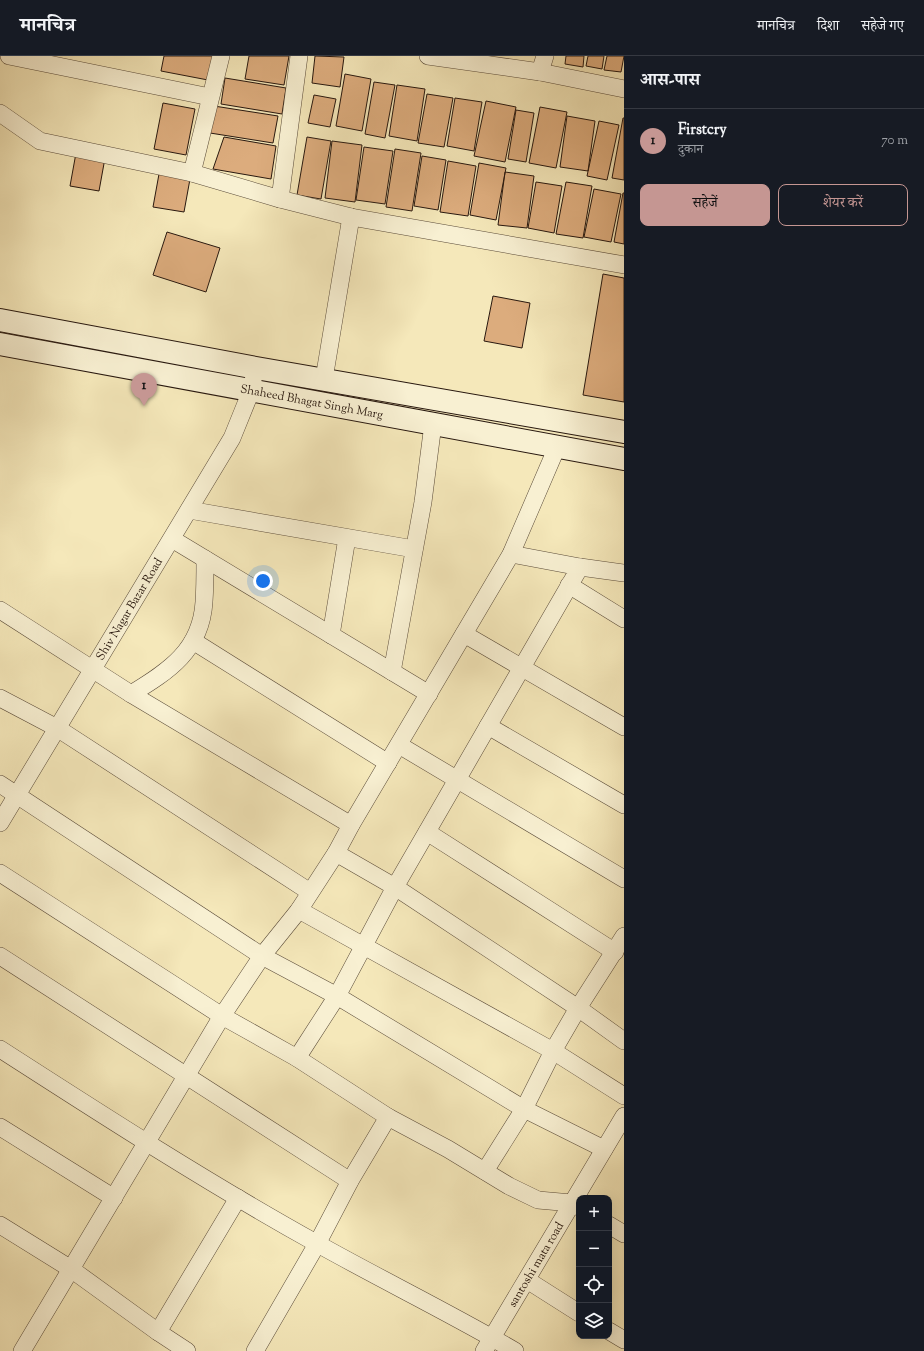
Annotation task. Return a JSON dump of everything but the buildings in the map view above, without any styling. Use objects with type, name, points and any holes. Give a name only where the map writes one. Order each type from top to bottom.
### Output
[{"type":"main road","name":"Shaheed Bhagat Singh Marg","points":[[0,320],[256,368],[624,432]]},
{"type":"main road","name":"Shaheed Bhagat Singh Marg","points":[[0,344],[624,459]]},
{"type":"street","points":[[10,56],[210,97]]},
{"type":"street","points":[[192,173],[220,56]]},
{"type":"street","points":[[280,199],[299,56]]},
{"type":"street","points":[[428,56],[542,64],[624,89]]},
{"type":"street","points":[[0,113],[40,141],[192,173],[280,199],[350,217],[624,265]]},
{"type":"street","points":[[324,379],[350,217]]},
{"type":"street","name":"Shiv Nagar Bazar Road","points":[[0,823],[232,438],[251,391],[256,368]]},
{"type":"street","points":[[392,672],[423,502],[433,424]]},
{"type":"street","points":[[22,1351],[222,1016],[262,956],[299,910],[336,854],[511,554],[557,447]]},
{"type":"street","points":[[189,510],[414,549]]},
{"type":"street","points":[[331,635],[347,538]]},
{"type":"street","points":[[172,539],[429,694]]},
{"type":"street","points":[[511,554],[580,567],[624,573]]},
{"type":"street","points":[[132,694],[174,665],[190,648],[197,635],[201,621],[204,603],[205,559]]},
{"type":"street","points":[[297,1058],[337,996],[394,887],[580,567]]},
{"type":"street","points":[[569,585],[624,619]]},
{"type":"street","points":[[0,610],[132,694],[352,825]]},
{"type":"street","points":[[464,634],[624,727]]},
{"type":"street","points":[[193,641],[388,763]]},
{"type":"street","points":[[0,698],[57,728],[310,892]]},
{"type":"street","points":[[488,726],[624,805]]},
{"type":"street","points":[[399,745],[624,879]]},
{"type":"street","points":[[0,784],[262,956],[337,996],[524,1109],[604,1149]]},
{"type":"street","points":[[427,832],[615,952]]},
{"type":"street","points":[[336,854],[394,887],[578,1008],[624,1041]]},
{"type":"street","points":[[0,873],[222,1016],[297,1058],[388,1117],[538,1200],[575,1205]]},
{"type":"street","points":[[299,910],[553,1051],[624,1096]]},
{"type":"street","points":[[485,1172],[524,1109],[553,1051],[578,1008],[624,936]]},
{"type":"street","points":[[0,956],[350,1181]]},
{"type":"street","points":[[0,1049],[147,1143],[238,1198],[488,1344],[515,1351]]},
{"type":"street","points":[[255,1351],[317,1244],[350,1181],[388,1117]]},
{"type":"street","name":"santoshi mata road","points":[[488,1344],[526,1280],[575,1205],[604,1149],[623,1122]]},
{"type":"street","points":[[0,1128],[114,1198]]},
{"type":"street","points":[[158,1332],[238,1198]]},
{"type":"street","points":[[0,1226],[71,1269],[158,1332],[187,1351]]},
{"type":"street","points":[[612,1227],[624,1234]]},
{"type":"street","points":[[526,1280],[576,1311]]},
{"type":"street","points":[[612,1333],[624,1340]]},
{"type":"place","name":"Firstcry","points":[[144,406]]}]
